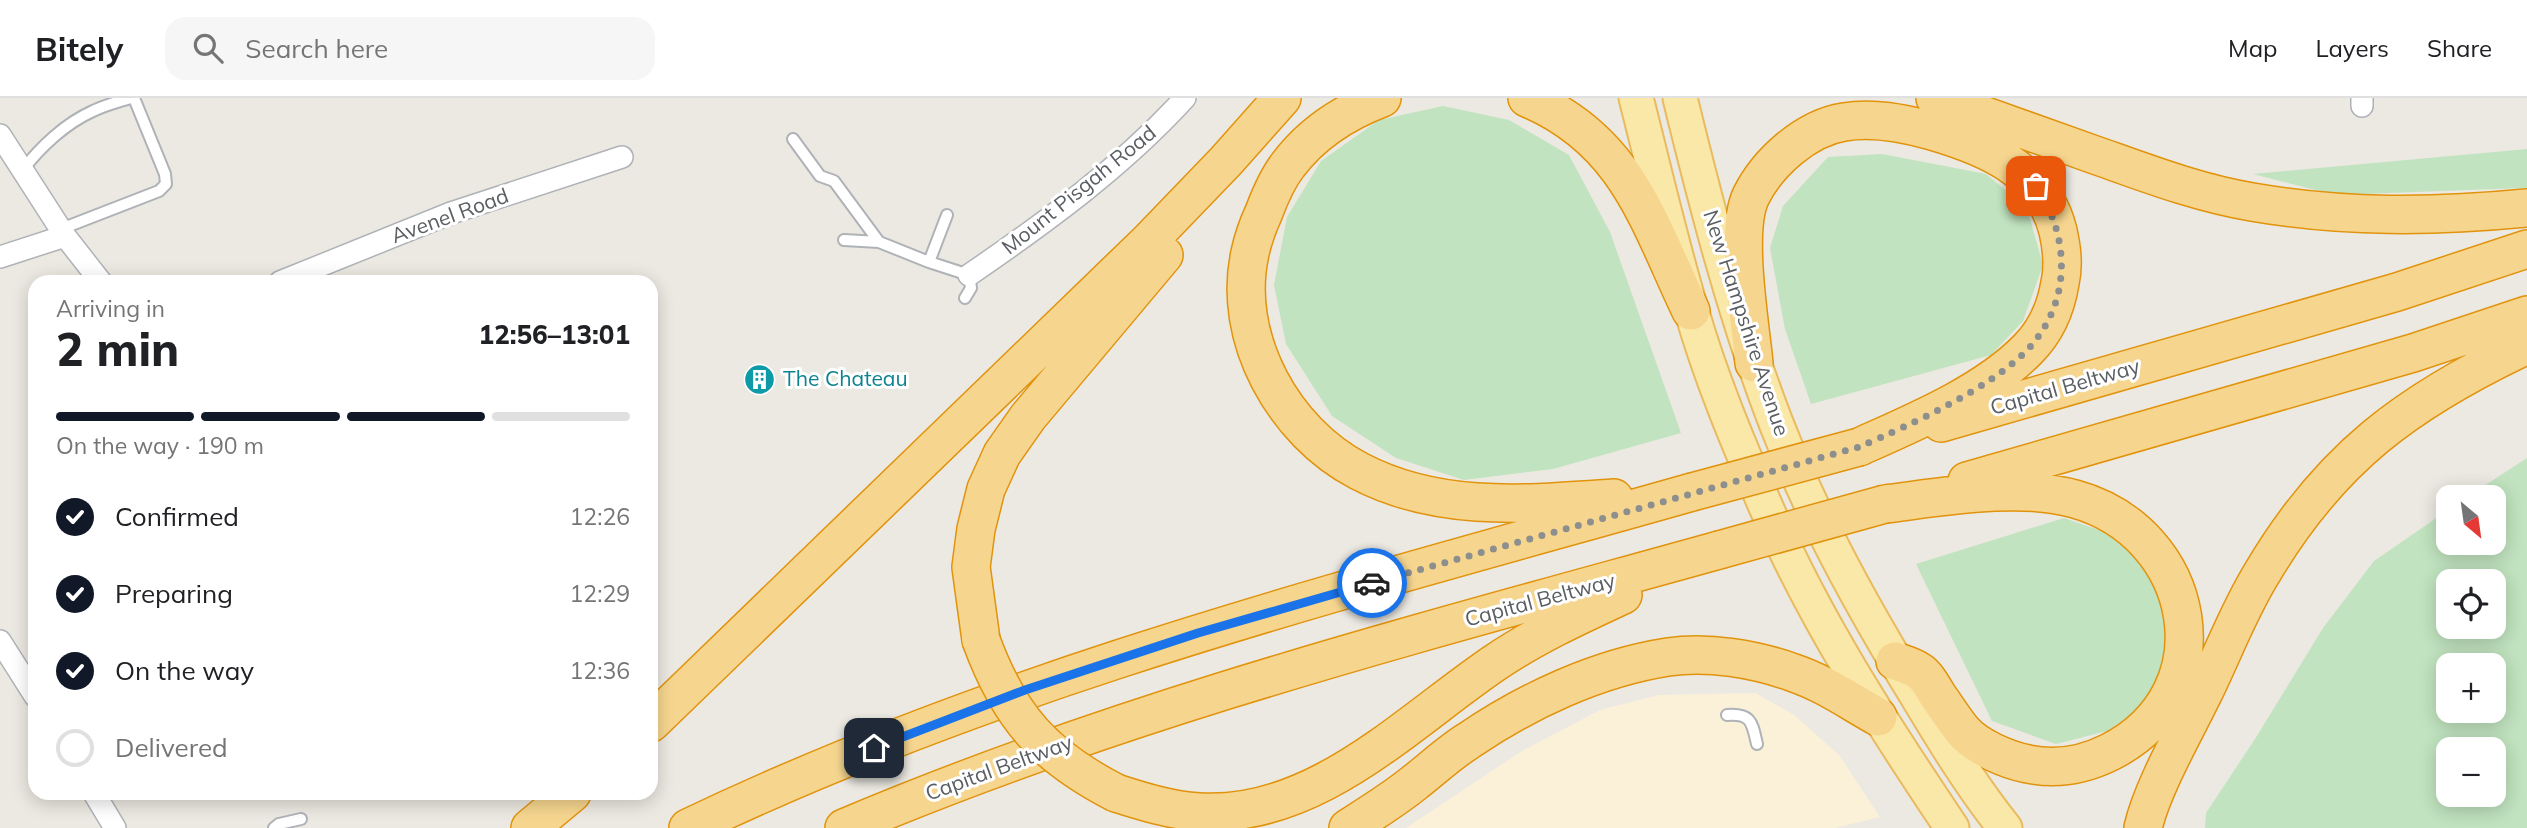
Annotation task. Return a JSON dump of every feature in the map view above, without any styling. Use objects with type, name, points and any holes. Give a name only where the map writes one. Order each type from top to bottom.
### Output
[{"type":"highway","points":[[1283,98],[1164,256],[1028,417],[1002,454],[986,489],[976,529],[971,567],[981,640],[992,671],[1009,702],[1032,734],[1084,776],[1116,793],[1158,807],[1201,812],[1240,810],[1280,802],[1321,785],[1357,762],[1497,661],[1533,640],[1719,550]]},
{"type":"highway","points":[[658,716],[1148,242],[1283,98]]},
{"type":"highway","points":[[1382,98],[1333,122],[1307,143],[1286,167],[1270,196],[1250,255],[1247,289],[1258,356],[1275,390],[1296,422],[1323,449],[1357,470],[1392,487],[1425,496],[1470,503],[1516,505],[1692,492]]},
{"type":"highway","points":[[1527,98],[1577,124],[1602,147],[1624,173],[1691,311]]},
{"type":"highway","points":[[1935,98],[2167,180],[2250,202],[2325,212],[2395,216],[2461,215],[2527,208]]},
{"type":"highway","points":[[1754,363],[1743,248],[1744,218],[1751,195],[1789,149],[1816,132],[1842,122],[1870,120],[1911,125],[1956,138],[1990,151],[2020,169],[2049,205],[2063,251],[2062,276],[2056,303],[2045,327],[2029,348],[1984,383],[1935,411],[1859,447]]},
{"type":"highway","name":"Capital Beltway","points":[[688,828],[874,748],[1025,690],[1198,633],[2397,292],[2527,249]]},
{"type":"highway","name":"Capital Beltway","points":[[844,828],[1053,747],[1216,692],[2413,353],[2527,316]]},
{"type":"highway","points":[[2143,828],[2159,785],[2261,575],[2318,491],[2354,454],[2392,422],[2473,371],[2527,345]]},
{"type":"highway","points":[[1885,504],[1992,493],[2044,494],[2073,498],[2100,507],[2127,522],[2148,541],[2168,568],[2180,599],[2184,633],[2180,666],[2171,694],[2151,724],[2123,746],[2098,758],[2061,768],[2005,759],[1964,732],[1922,672],[1895,661]]},
{"type":"highway","points":[[1348,828],[1382,807],[1465,743],[1527,705],[1619,669],[1669,657],[1714,656],[1792,672],[1815,681],[1878,718]]},
{"type":"highway","points":[[530,828],[564,800]]},
{"type":"main road","name":"New Hampshire Avenue","points":[[1636,98],[1691,311],[1714,378],[1766,508],[1798,576],[1878,718],[1952,828]]},
{"type":"main road","name":"New Hampshire Avenue","points":[[1680,98],[1709,216],[1754,363],[1807,494],[1870,620],[1998,826]]},
{"type":"street","name":"Mount Pisgah Road","points":[[969,275],[1035,230],[1158,128],[1185,98]]},
{"type":"street","points":[[0,135],[63,233],[96,275]]},
{"type":"street","name":"Avenel Road","points":[[297,275],[451,213],[622,157]]},
{"type":"street","points":[[0,257],[63,233]]},
{"type":"street","points":[[0,641],[28,685]]},
{"type":"street","points":[[98,800],[116,828]]},
{"type":"lane","points":[[22,171],[33,156],[67,127],[93,111],[132,98],[165,174],[166,184],[159,191],[63,233]]},
{"type":"lane","points":[[793,139],[820,176],[834,181],[879,242]]},
{"type":"lane","points":[[929,262],[947,215]]},
{"type":"lane","points":[[844,240],[879,242],[969,275],[971,288],[965,298]]},
{"type":"lane","points":[[1727,715],[1741,713],[1749,719],[1757,744]]},
{"type":"lane","points":[[274,828],[279,824],[301,819]]},
{"type":"shaded area","points":[[1755,693],[1794,715],[1839,755],[1880,817],[1835,828],[1406,828],[1522,751],[1600,710],[1659,695]]},
{"type":"green space","points":[[1443,106],[1509,120],[1569,155],[1610,232],[1681,433],[1553,469],[1464,480],[1396,458],[1332,416],[1286,344],[1274,285],[1287,217],[1321,161],[1379,120]]},
{"type":"green space","points":[[2527,149],[2527,188],[2335,195],[2253,174]]},
{"type":"green space","points":[[1882,154],[1986,174],[2027,208],[2043,265],[2023,321],[1991,355],[1811,404],[1785,329],[1770,248],[1783,206],[1828,157]]},
{"type":"green space","points":[[2527,458],[2527,828],[2205,828],[2206,813],[2323,628],[2374,561],[2436,518],[2436,555],[2506,555],[2506,485],[2485,485]]},
{"type":"green space","points":[[2064,518],[2105,532],[2144,564],[2164,612],[2166,666],[2146,704],[2107,731],[2056,744],[1992,721],[1916,564]]},
{"type":"way so far","points":[[1372,583],[1859,447],[1935,411],[1984,383],[2029,348],[2045,327],[2056,303],[2062,276],[2063,251],[2049,205],[2036,186]]},
{"type":"place","name":"The Chateau","points":[[760,379]]},
{"type":"route","points":[[874,748],[1025,690],[1198,633],[1372,583]]}]
